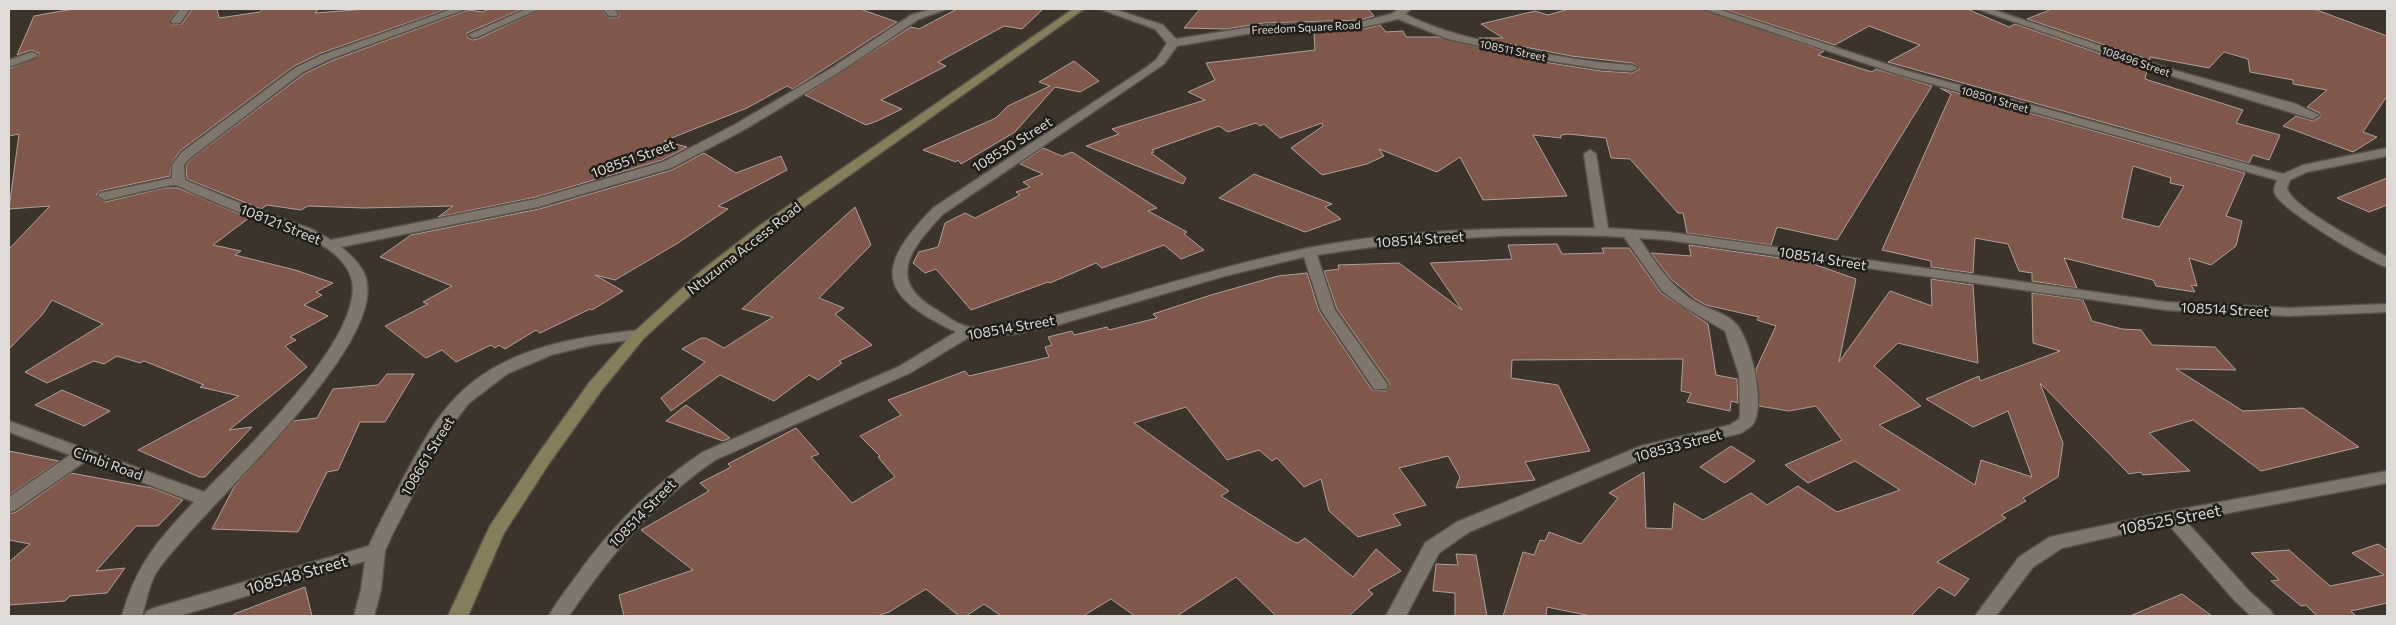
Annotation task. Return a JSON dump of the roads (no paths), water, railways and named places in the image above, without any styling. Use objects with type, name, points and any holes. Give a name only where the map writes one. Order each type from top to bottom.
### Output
[{"type":"street","points":[[176,21],[185,9]]},
{"type":"street","points":[[104,196],[179,180],[177,168],[182,158],[299,70],[326,57],[461,9]]},
{"type":"street","points":[[473,35],[534,9]]},
{"type":"street","name":"108551 Street","points":[[329,245],[538,203],[668,165],[738,128],[826,76],[910,13],[942,9]]},
{"type":"street","name":"Ntuzuma Access Road","points":[[458,616],[496,532],[528,482],[594,388],[639,336],[706,274],[767,227],[1079,9]]},
{"type":"street","points":[[1105,9],[1159,27],[1173,43]]},
{"type":"street","name":"108501 Street","points":[[1708,9],[1922,78],[2284,178]]},
{"type":"street","name":"108496 Street","points":[[1982,9],[2166,71],[2292,107],[2313,115]]},
{"type":"street","name":"Freedom Square Road","points":[[1173,43],[1263,28],[1366,24],[1403,12]]},
{"type":"street","name":"108511 Street","points":[[1403,12],[1421,27],[1443,35],[1574,63],[1598,67],[1632,68]]},
{"type":"street","name":"108530 Street","points":[[967,332],[923,310],[902,292],[898,263],[918,230],[938,211],[962,193],[1146,73],[1160,62],[1173,43]]},
{"type":"street","points":[[9,64],[25,60],[32,55]]},
{"type":"street","points":[[2387,152],[2303,169],[2284,178],[2280,188],[2282,195],[2287,200],[2325,228],[2387,263]]},
{"type":"street","points":[[1590,154],[1602,232]]},
{"type":"street","name":"108121 Street","points":[[132,616],[142,581],[152,564],[207,500],[304,397],[349,329],[361,287],[360,277],[343,256],[311,234],[182,184],[179,180]]},
{"type":"street","name":"108514 Street","points":[[559,616],[592,566],[633,518],[682,473],[709,456],[904,370],[967,332],[1014,329],[1054,321],[1221,273],[1309,252],[1418,237],[1529,232],[1628,233],[1719,242],[2166,306],[2288,312],[2387,308]]},
{"type":"street","name":"108533 Street","points":[[1396,616],[1432,548],[1464,527],[1647,450],[1735,429],[1746,422],[1750,415],[1750,387],[1732,329],[1727,324],[1678,298],[1667,288],[1628,233]]},
{"type":"street","points":[[1309,252],[1328,310],[1380,386]]},
{"type":"street","name":"108661 Street","points":[[376,551],[439,430],[462,400],[475,388],[515,365],[568,344],[639,336]]},
{"type":"street","name":"Cimbi Road","points":[[9,426],[207,500]]},
{"type":"street","points":[[9,506],[84,454]]},
{"type":"street","name":"108525 Street","points":[[1985,616],[2026,562],[2057,542],[2172,517],[2387,477]]},
{"type":"street","points":[[2172,517],[2242,596],[2264,616]]},
{"type":"street","points":[[364,616],[371,590],[376,551]]},
{"type":"street","name":"108548 Street","points":[[154,616],[376,551]]}]
